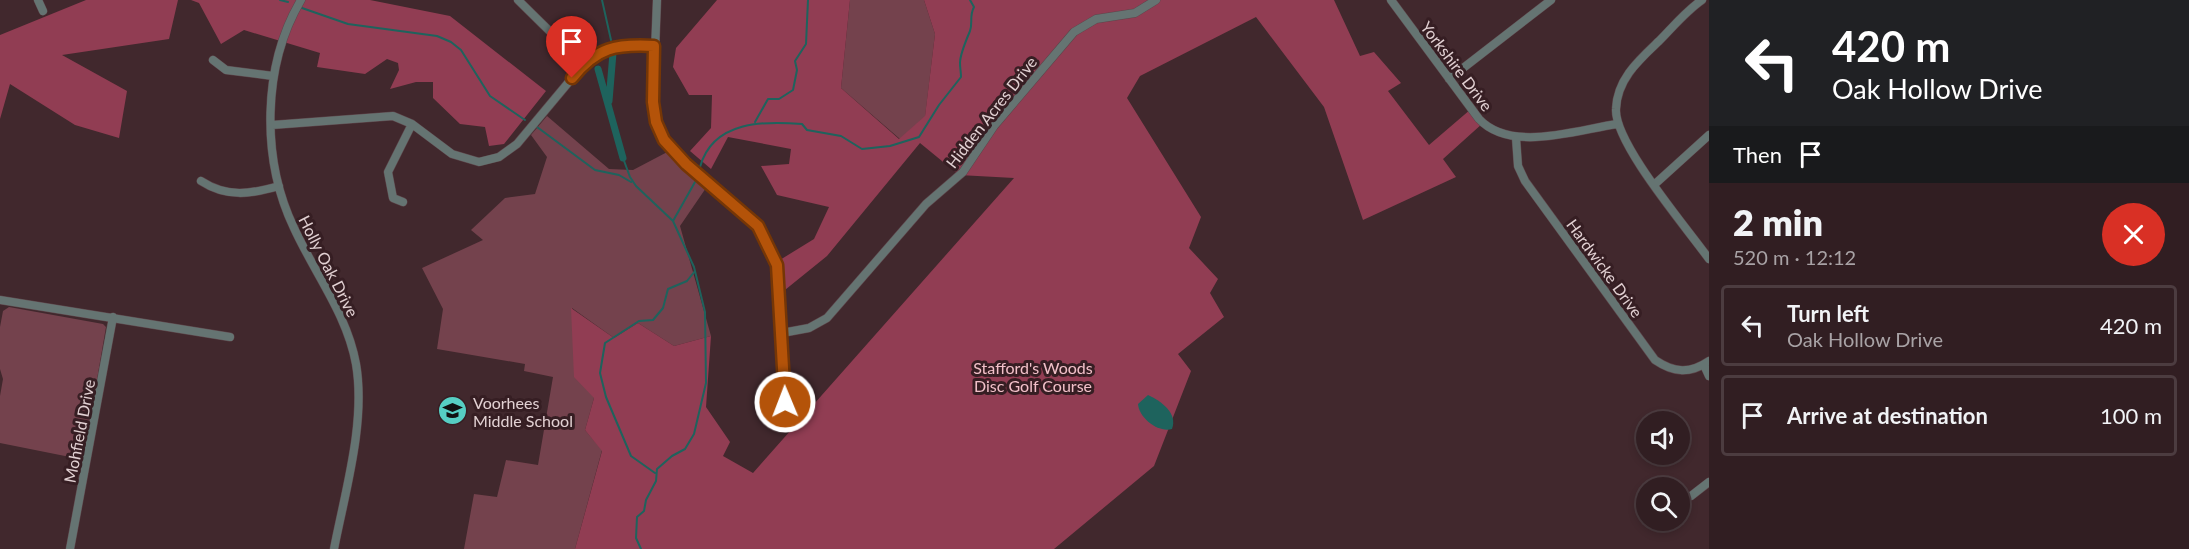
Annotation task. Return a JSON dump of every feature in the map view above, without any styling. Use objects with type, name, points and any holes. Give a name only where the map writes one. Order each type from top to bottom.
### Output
[{"type":"street","points":[[38,0],[43,11]]},
{"type":"street","name":"Holly Oak Drive","points":[[301,0],[285,32],[273,76],[273,159],[279,186],[293,227],[341,315],[356,366],[356,429],[334,549]]},
{"type":"street","points":[[518,0],[583,64]]},
{"type":"street","points":[[657,0],[653,102],[660,131],[671,149],[686,164],[752,220],[766,237],[777,265],[786,385],[785,402],[781,413]]},
{"type":"street","name":"Hidden Acres Drive","points":[[782,333],[809,328],[827,318],[926,204],[963,171],[994,126],[1080,26],[1108,16],[1135,13],[1156,0]]},
{"type":"street","name":"Yorkshire Drive","points":[[1391,0],[1487,128],[1516,138],[1617,124]]},
{"type":"street","points":[[1449,79],[1551,0]]},
{"type":"street","points":[[1698,1],[1627,74],[1619,93],[1616,109],[1617,124],[1630,152],[1709,259]]},
{"type":"street","points":[[273,125],[379,115],[402,119],[412,124],[452,154],[472,162],[488,160],[509,151],[517,144],[583,64],[599,52],[627,45],[654,46]]},
{"type":"street","points":[[213,60],[226,70],[273,76]]},
{"type":"street","points":[[403,202],[393,198],[388,172],[412,124]]},
{"type":"street","points":[[1654,184],[1709,135]]},
{"type":"street","name":"Hardwicke Drive","points":[[1516,138],[1518,166],[1525,181],[1655,360],[1673,370],[1682,372],[1706,363]]},
{"type":"street","points":[[201,181],[221,192],[235,194],[257,192],[279,186]]},
{"type":"street","points":[[0,300],[105,319],[113,317],[230,337]]},
{"type":"street","name":"Mohfield Drive","points":[[70,549],[113,317]]},
{"type":"street","points":[[1706,363],[1709,376]]},
{"type":"street","points":[[1691,496],[1709,482]]},
{"type":"shaded area","points":[[850,0],[924,0],[935,34],[925,117],[900,139],[841,88]]},
{"type":"shaded area","points":[[547,116],[609,169],[633,170],[673,149],[706,188],[680,226],[711,336],[674,346],[638,323],[614,338],[572,308],[594,398],[585,430],[602,450],[575,549],[464,549],[474,494],[497,497],[506,460],[538,465],[553,377],[524,371],[525,364],[437,349],[443,309],[422,268],[483,240],[471,230],[505,198],[535,194],[547,157],[531,135]]},
{"type":"shaded area","points":[[9,307],[103,324],[106,327],[85,449],[80,459],[0,443],[0,396],[3,379],[0,369],[0,327],[3,311]]},
{"type":"green space","points":[[86,0],[178,0],[169,39],[62,55],[127,91],[119,138],[75,125],[10,84],[0,119],[0,35]]},
{"type":"green space","points":[[191,0],[370,0],[450,16],[546,91],[504,144],[489,146],[485,127],[460,124],[433,98],[433,82],[416,82],[390,89],[399,70],[398,63],[387,59],[365,74],[317,67],[320,53],[244,30],[221,44],[199,3]]},
{"type":"green space","name":"Stafford's Woods Disc Golf Course","points":[[717,0],[850,0],[841,88],[899,139],[925,116],[935,34],[924,0],[1334,0],[1360,56],[1374,52],[1401,83],[1388,91],[1429,145],[1471,109],[1483,123],[1443,159],[1456,177],[1363,220],[1324,107],[1256,17],[1140,76],[1127,98],[1201,217],[1189,248],[1218,279],[1210,293],[1224,317],[1178,354],[1191,371],[1154,466],[1054,549],[575,549],[602,451],[585,430],[594,398],[574,377],[571,308],[614,338],[638,323],[674,346],[711,336],[706,407],[730,442],[723,456],[753,473],[1014,178],[959,175],[920,143],[827,256],[780,294],[775,263],[814,239],[829,207],[777,195],[761,166],[789,164],[791,149],[728,137],[711,169],[690,151],[711,128],[712,95],[689,95],[673,67],[676,48]]},
{"type":"water","points":[[1148,395],[1167,408],[1173,418],[1172,429],[1155,427],[1142,414],[1138,404]]},
{"type":"waterway","points":[[280,0],[288,2]]},
{"type":"waterway","points":[[602,0],[611,40]]},
{"type":"waterway","points":[[755,122],[768,99],[779,99],[793,90],[797,70],[795,61],[806,44],[808,0]]},
{"type":"waterway","points":[[700,167],[716,140],[728,132],[757,124],[802,124],[807,130],[841,136],[862,149],[890,146],[919,137],[939,105],[961,77],[960,60],[971,28],[974,7],[970,0]]},
{"type":"waterway","points":[[302,8],[348,24],[437,36],[451,42],[461,50],[490,96],[525,120]]},
{"type":"waterway","points":[[609,101],[613,53]]},
{"type":"waterway","points":[[598,69],[623,158]]},
{"type":"waterway","points":[[537,127],[595,170],[619,175],[631,182]]},
{"type":"waterway","points":[[623,158],[636,186],[673,221],[694,267],[705,312],[706,383],[694,434],[685,449],[672,456],[657,469],[656,481],[646,500],[644,511],[637,517],[636,538],[641,549]]},
{"type":"waterway","points":[[673,221],[695,182]]},
{"type":"waterway","points":[[655,473],[631,456],[606,397],[600,373],[605,343],[639,321],[653,320],[663,308],[668,289],[687,281],[695,271]]},
{"type":"place","name":"Voorhees Middle School","points":[[452,411]]},
{"type":"route","points":[[572,78],[588,59],[599,52],[627,45],[654,46],[653,102],[656,122],[664,140],[686,164],[758,226],[766,237],[777,265],[786,385],[785,402]]}]
